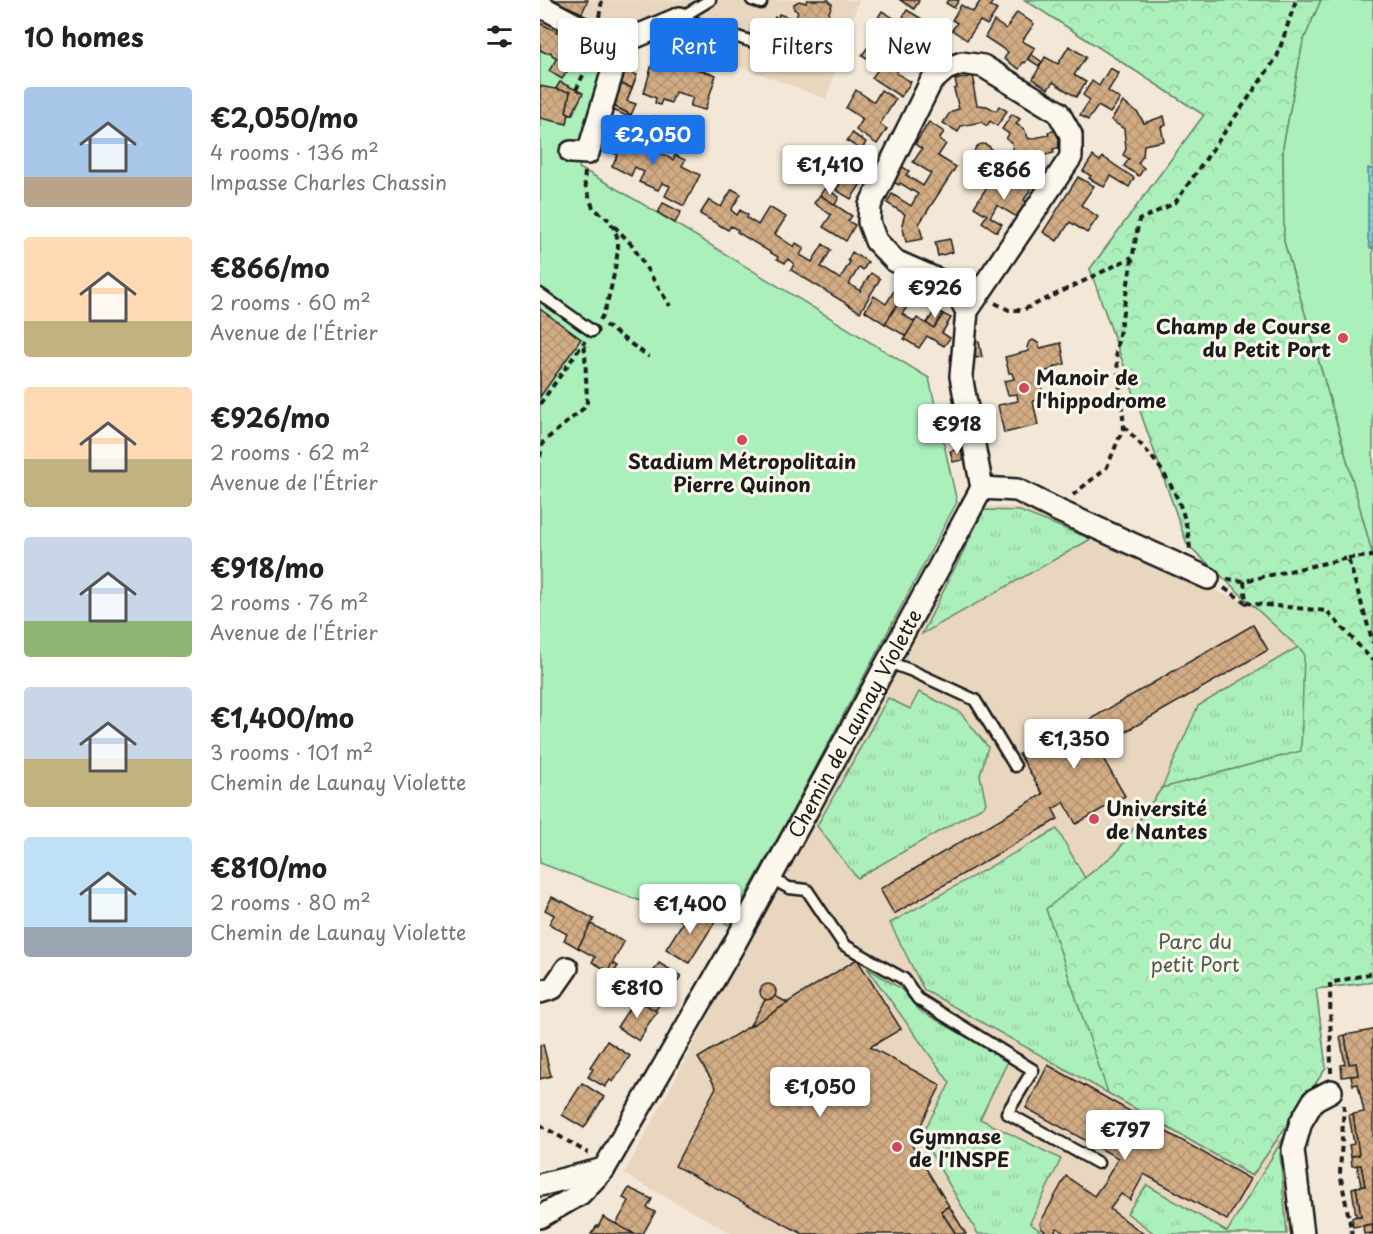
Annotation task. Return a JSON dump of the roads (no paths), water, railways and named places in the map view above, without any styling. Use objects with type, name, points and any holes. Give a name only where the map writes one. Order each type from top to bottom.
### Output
[{"type":"street","points":[[540,6],[563,18]]},
{"type":"street","points":[[638,35],[684,15]]},
{"type":"street","points":[[968,311],[952,286],[895,261],[876,241],[869,222],[870,206],[931,82],[946,69],[962,63],[983,66],[1058,112],[1071,135],[1071,157],[968,311],[961,376],[982,488],[1017,490],[1059,512],[1199,574]]},
{"type":"street","points":[[579,152],[610,72]]},
{"type":"street","name":"Chemin de Launay Violette","points":[[540,1216],[580,1194],[605,1166],[771,878],[982,488]]},
{"type":"street","points":[[540,992],[553,988],[567,968]]},
{"type":"street","points":[[1303,1234],[1293,1150],[1301,1122],[1314,1100],[1331,1091]]},
{"type":"street","points":[[540,1185],[605,1166]]},
{"type":"lane","points":[[684,15],[692,0]]},
{"type":"lane","points":[[684,15],[711,0]]},
{"type":"lane","points":[[684,15],[750,38]]},
{"type":"lane","points":[[540,294],[592,331]]},
{"type":"lane","points":[[888,662],[975,700],[1015,766]]},
{"type":"lane","points":[[771,878],[789,888],[807,890],[844,945],[904,979],[918,999],[1033,1070],[1007,1113],[1098,1163]]},
{"type":"water","points":[[1368,168],[1373,169],[1373,248],[1370,248],[1368,239]]},
{"type":"place","name":"Champ de Course du Petit Port","points":[[1343,338]]},
{"type":"place","name":"Manoir de l'hippodrome","points":[[1024,388]]},
{"type":"place","name":"Stadium Métropolitain Pierre Quinon","points":[[742,440]]},
{"type":"place","name":"Université de Nantes","points":[[1094,819]]},
{"type":"place","name":"Gymnase de l'INSPE","points":[[897,1147]]},
{"type":"park label","name":"Parc du petit Port","points":[[1195,952]]}]
